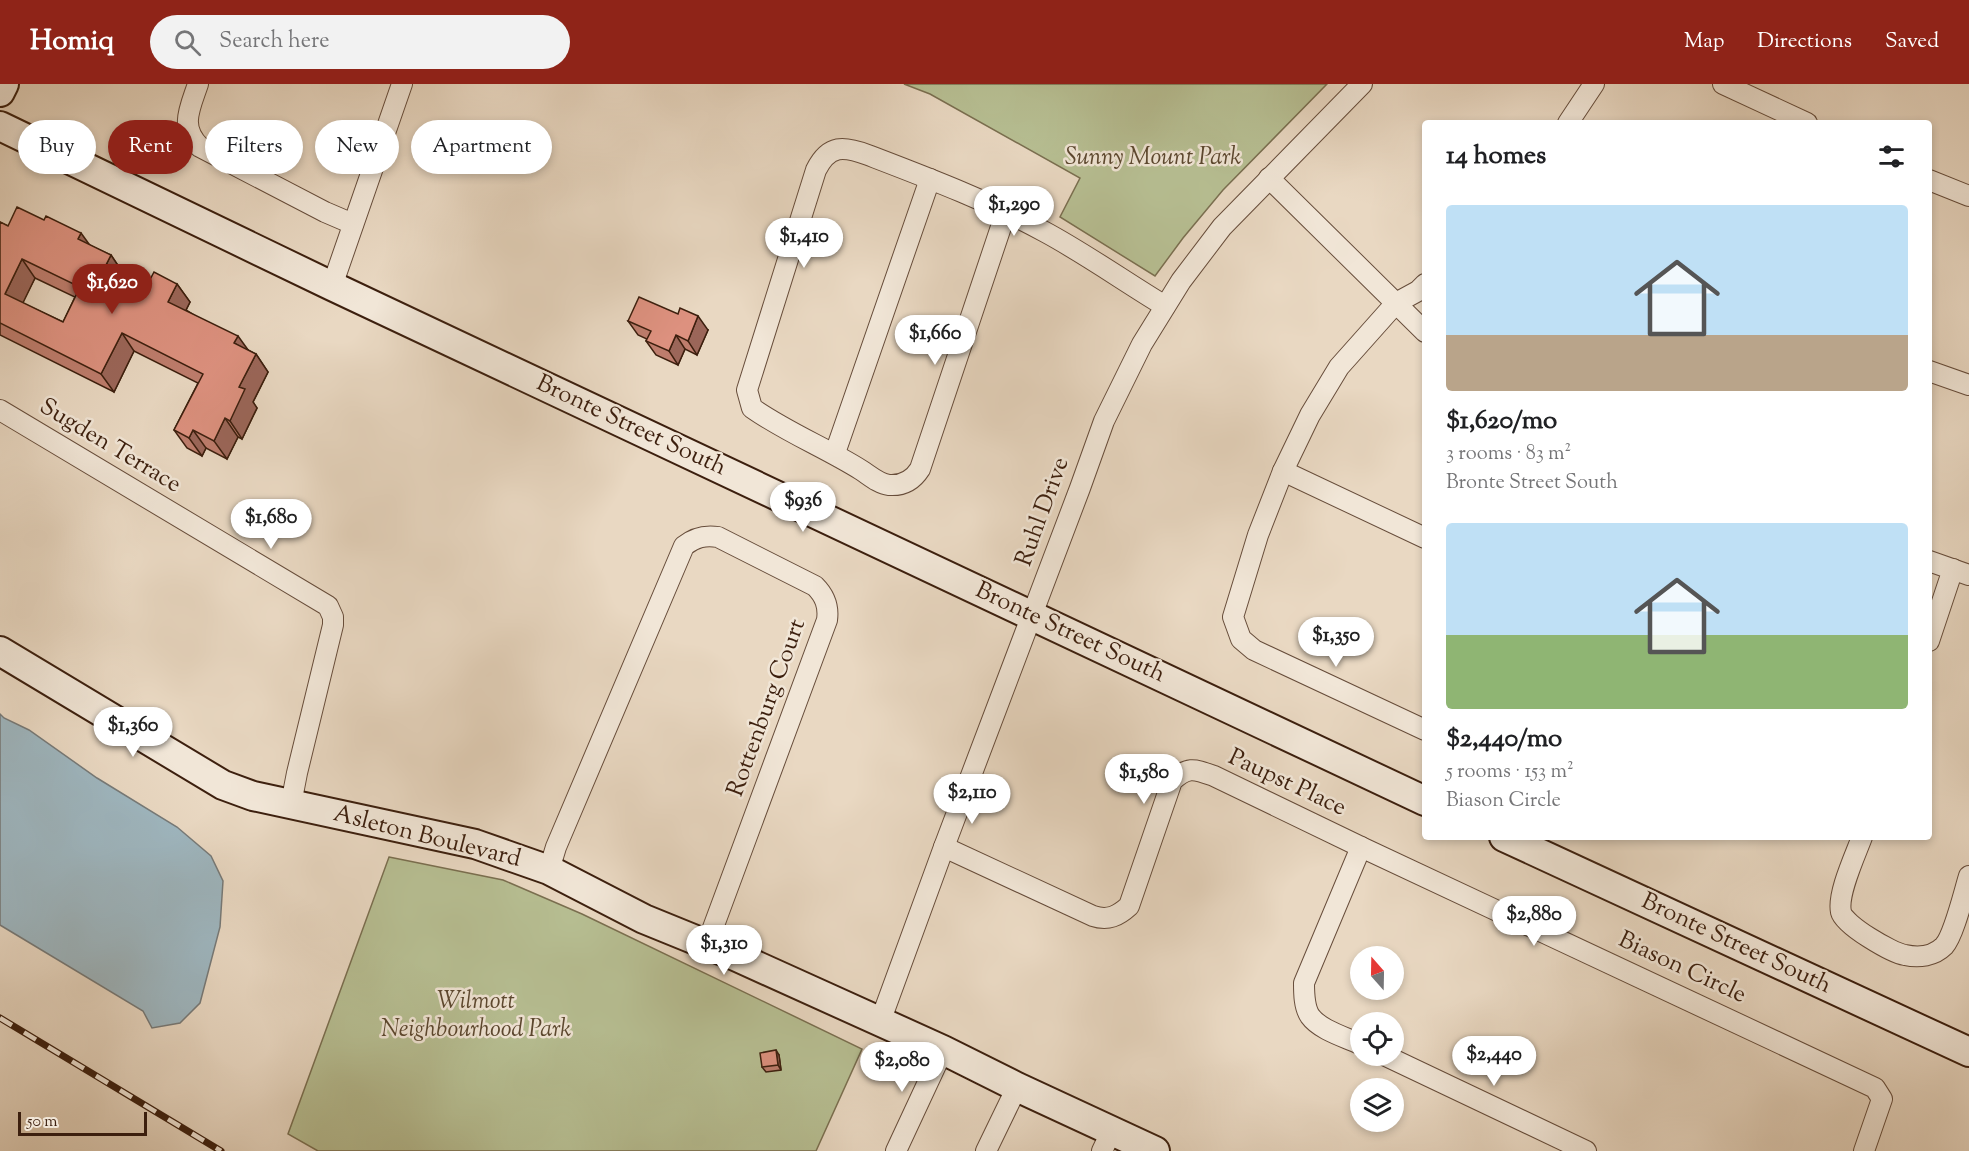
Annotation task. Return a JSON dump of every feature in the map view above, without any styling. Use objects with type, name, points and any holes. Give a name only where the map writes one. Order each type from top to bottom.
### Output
[{"type":"main road","points":[[0,92],[3,84]]},
{"type":"main road","name":"Bronte Street South","points":[[0,126],[332,286],[1422,800]]},
{"type":"main road","name":"Asleton Boulevard","points":[[0,651],[223,785],[253,796],[475,844],[549,870],[644,919],[707,944],[943,1050],[1017,1087],[1107,1141],[1155,1151]]},
{"type":"main road","name":"Bronte Street South","points":[[1510,840],[1969,1052]]},
{"type":"street","points":[[198,84],[189,112],[187,128],[200,147],[325,212],[353,224]]},
{"type":"street","points":[[332,286],[402,84]]},
{"type":"street","name":"Ruhl Drive","points":[[880,1022],[1104,421],[1142,344],[1198,257],[1222,227],[1362,84]]},
{"type":"street","points":[[1570,120],[1594,84]]},
{"type":"street","points":[[1723,84],[1801,120]]},
{"type":"street","points":[[1006,212],[920,469],[914,478],[902,484],[888,485],[752,408],[747,390],[816,170],[822,157],[836,148],[852,149],[1006,212],[1045,232],[1165,306]]},
{"type":"street","points":[[1269,178],[1422,329]]},
{"type":"street","points":[[835,453],[930,179]]},
{"type":"street","points":[[1932,181],[1969,196]]},
{"type":"street","points":[[1422,287],[1396,303],[1339,367],[1311,415],[1282,471],[1233,617],[1241,639],[1254,650],[1422,729]]},
{"type":"street","points":[[1932,372],[1969,385]]},
{"type":"street","name":"Sugden Terrace","points":[[0,410],[328,606],[333,617],[333,625],[291,804]]},
{"type":"street","points":[[1282,471],[1422,537]]},
{"type":"street","name":"Rottenburg Court","points":[[549,870],[556,847],[684,546],[691,540],[706,535],[718,537],[815,586],[823,595],[828,611],[827,620],[707,944]]},
{"type":"street","points":[[1932,562],[1961,572],[1932,635]]},
{"type":"street","name":"Paupst Place","points":[[944,847],[1102,919],[1113,917],[1121,914],[1129,906],[1172,781],[1181,772],[1191,769],[1214,776],[1361,847]]},
{"type":"street","points":[[1861,840],[1840,901],[1841,914],[1846,922],[1856,930],[1903,955],[1920,957],[1933,954],[1946,944],[1969,876]]},
{"type":"street","points":[[1350,1039],[1323,1026],[1310,1016],[1305,999],[1304,983],[1361,847]]},
{"type":"street","name":"Biason Circle","points":[[1361,847],[1875,1088],[1882,1099],[1864,1151]]},
{"type":"street","points":[[896,1151],[943,1050]]},
{"type":"street","points":[[1404,1065],[1586,1151]]},
{"type":"street","points":[[986,1151],[1017,1087]]},
{"type":"green space","name":"Sunny Mount Park","points":[[904,84],[1327,84],[1223,190],[1155,276],[1060,217],[1080,178],[930,94]]},
{"type":"green space","name":"Wilmott Neighbourhood Park","points":[[389,857],[503,880],[582,914],[862,1049],[816,1151],[318,1151],[288,1134]]},
{"type":"water","points":[[0,714],[29,730],[97,778],[177,827],[211,856],[223,881],[220,927],[200,1003],[180,1023],[152,1028],[143,1011],[0,925]]},
{"type":"building","points":[[17,207],[44,220],[46,216],[81,233],[78,239],[111,255],[104,269],[145,289],[154,272],[177,284],[168,302],[238,336],[234,343],[256,354],[239,387],[245,389],[230,421],[225,418],[214,441],[193,430],[189,438],[174,430],[203,374],[122,333],[101,374],[0,323],[0,222],[8,226]],"holes":[[[22,259],[80,287],[63,322],[5,294]]]},
{"type":"building","points":[[639,297],[678,314],[680,308],[698,316],[688,341],[676,335],[669,351],[646,341],[651,331],[628,321]]},
{"type":"building","points":[[776,1050],[778,1065],[762,1067],[760,1053]]},
{"type":"railway","points":[[0,1018],[221,1151]]}]
